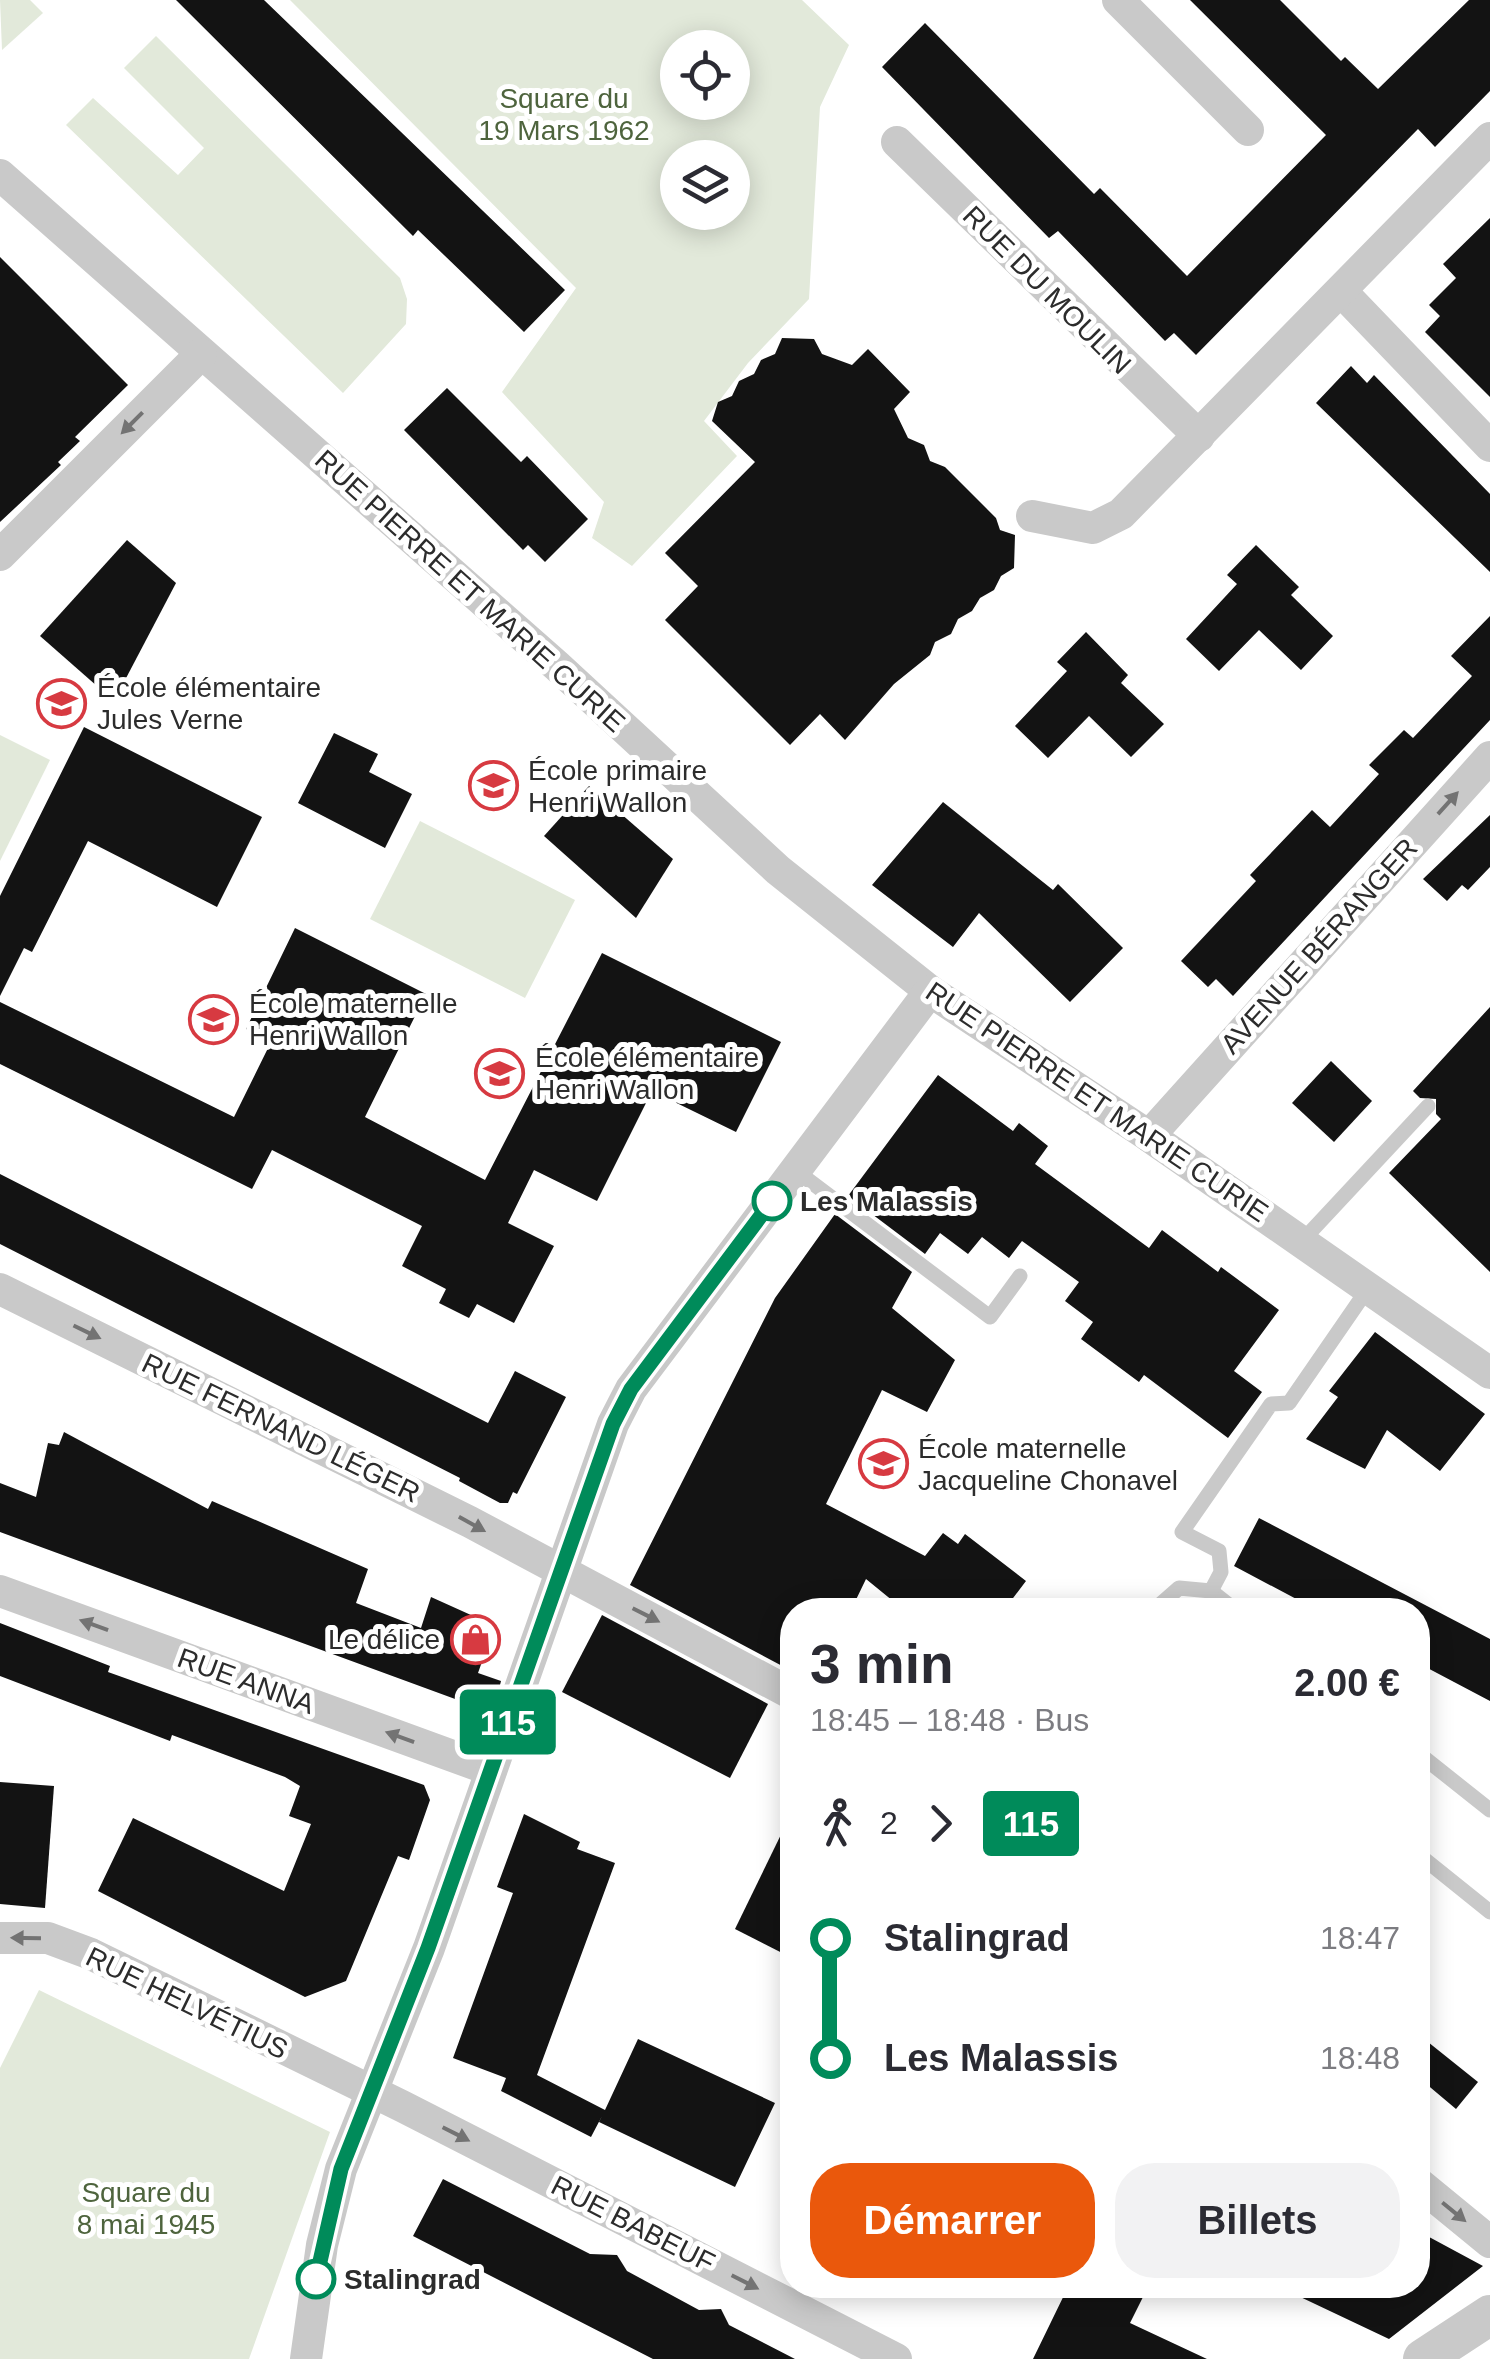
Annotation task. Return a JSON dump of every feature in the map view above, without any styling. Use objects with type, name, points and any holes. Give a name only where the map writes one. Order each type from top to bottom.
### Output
[{"type":"street","points":[[1118,0],[1248,130]]},
{"type":"street","points":[[1032,516],[1093,528],[1121,514],[1490,138]]},
{"type":"street","name":"RUE DU MOULIN","points":[[897,142],[1199,436]]},
{"type":"street","name":"RUE PIERRE ET MARIE CURIE","points":[[0,174],[557,666],[778,870],[930,991],[1149,1136],[1490,1373]]},
{"type":"street","points":[[1341,290],[1490,446]]},
{"type":"street","points":[[0,555],[201,354]]},
{"type":"street","name":"AVENUE BÉRANGER","points":[[1149,1136],[1490,757]]},
{"type":"street","points":[[306,2359],[322,2245],[341,2169],[368,2091],[428,1948],[613,1424],[631,1389],[930,991]]},
{"type":"street","name":"RUE FERNAND LÉGER","points":[[0,1289],[560,1570],[780,1688]]},
{"type":"street","name":"RUE ANNA","points":[[0,1591],[491,1770]]},
{"type":"street","name":"RUE HELVÉTIUS","points":[[0,1938],[48,1938],[91,1954],[368,2091]]},
{"type":"street","name":"RUE BABEUF","points":[[368,2091],[896,2359]]},
{"type":"street","points":[[1430,2193],[1490,2242]]},
{"type":"street","points":[[1423,2359],[1490,2316]]},
{"type":"lane","points":[[1302,1241],[1428,1106]]},
{"type":"lane","points":[[795,1170],[990,1317],[1020,1276]]},
{"type":"lane","points":[[1211,1591],[1221,1572],[1219,1552],[1182,1532],[1271,1404],[1289,1402],[1369,1287]]},
{"type":"lane","points":[[1168,1598],[1179,1588],[1211,1591],[1220,1598]]},
{"type":"lane","points":[[1430,1762],[1490,1810]]},
{"type":"lane","points":[[1430,1864],[1490,1912]]},
{"type":"green space","points":[[0,0],[30,0],[43,13],[2,50]]},
{"type":"green space","name":"Square du 19 Mars 1962","points":[[290,0],[802,0],[849,45],[820,107],[809,299],[748,363],[704,421],[737,456],[632,566],[592,538],[604,502],[502,392],[576,288]]},
{"type":"green space","points":[[156,36],[400,278],[407,299],[406,324],[343,393],[66,125],[93,98],[178,175],[204,148],[124,68]]},
{"type":"green space","points":[[0,735],[50,760],[0,861]]},
{"type":"green space","points":[[420,821],[575,900],[525,998],[370,919]]},
{"type":"green space","name":"Square du 8 mai 1945","points":[[39,1990],[330,2132],[249,2359],[0,2359],[0,2068]]},
{"type":"building","points":[[176,0],[264,0],[565,290],[524,332],[418,230],[413,236]]},
{"type":"building","points":[[1190,0],[1280,0],[1341,61],[1345,57],[1378,89],[1469,0],[1490,0],[1490,91],[1435,147],[1418,129],[1196,355],[1174,333],[1165,341],[1058,231],[1049,238],[882,67],[925,23],[1094,194],[1100,188],[1187,276],[1326,135]]},
{"type":"building","points":[[1490,218],[1490,397],[1425,332],[1440,316],[1429,305],[1456,278],[1443,264]]},
{"type":"building","points":[[0,257],[128,385],[75,437],[80,441],[58,462],[61,465],[0,522]]},
{"type":"building","points":[[782,338],[814,339],[822,354],[852,365],[868,349],[910,392],[894,409],[908,438],[924,445],[930,461],[945,467],[996,518],[1000,530],[1015,535],[1014,568],[1001,576],[994,590],[980,598],[972,611],[958,619],[951,634],[935,642],[930,655],[894,684],[845,740],[820,714],[790,745],[665,620],[698,586],[665,553],[755,462],[712,421],[718,402],[732,396],[739,381],[754,374],[761,360],[775,354]]},
{"type":"building","points":[[1351,366],[1367,383],[1374,375],[1490,494],[1490,572],[1316,403]]},
{"type":"building","points":[[447,388],[521,462],[527,456],[588,519],[545,562],[528,545],[523,550],[404,430]]},
{"type":"building","points":[[127,540],[176,583],[114,701],[40,636]]},
{"type":"building","points":[[1256,545],[1299,587],[1291,595],[1333,636],[1301,670],[1259,630],[1219,671],[1186,639],[1237,584],[1227,575]]},
{"type":"building","points":[[1490,616],[1490,720],[1233,996],[1216,979],[1208,987],[1181,961],[1256,881],[1250,875],[1312,810],[1330,827],[1379,774],[1369,765],[1404,730],[1413,738],[1472,676],[1451,656]]},
{"type":"building","points":[[1086,632],[1128,675],[1121,683],[1164,724],[1131,757],[1089,716],[1048,758],[1015,726],[1067,671],[1057,662]]},
{"type":"building","points":[[84,727],[262,817],[217,907],[88,841],[32,952],[24,948],[0,996],[0,896]]},
{"type":"building","points":[[334,733],[378,754],[369,772],[412,794],[385,848],[298,803]]},
{"type":"building","points":[[589,786],[673,859],[636,918],[544,836]]},
{"type":"building","points":[[943,802],[1053,890],[1058,884],[1123,948],[1070,1002],[979,913],[953,947],[872,885]]},
{"type":"building","points":[[1490,815],[1490,867],[1468,890],[1462,885],[1447,901],[1423,879]]},
{"type":"building","points":[[295,928],[426,994],[365,1117],[485,1180],[602,953],[781,1042],[736,1132],[652,1091],[597,1201],[534,1170],[508,1223],[554,1246],[514,1323],[477,1304],[469,1318],[439,1303],[446,1289],[402,1266],[422,1226],[272,1150],[252,1189],[0,1064],[0,1002],[234,1117],[271,1042],[246,1029]]},
{"type":"building","points":[[1490,1007],[1490,1272],[1389,1173],[1441,1119],[1436,1114],[1436,1099],[1420,1098],[1413,1091]]},
{"type":"building","points":[[1331,1061],[1372,1101],[1334,1142],[1292,1103]]},
{"type":"building","points":[[938,1075],[1013,1131],[1019,1123],[1048,1146],[1035,1164],[1149,1248],[1162,1230],[1218,1272],[1221,1267],[1279,1310],[1234,1371],[1262,1392],[1228,1438],[1144,1375],[1139,1382],[1081,1339],[1093,1322],[1065,1301],[1079,1282],[1022,1241],[1009,1258],[982,1237],[968,1254],[940,1233],[925,1254],[848,1196]]},
{"type":"building","points":[[0,1174],[488,1423],[515,1371],[566,1397],[517,1494],[513,1492],[508,1503],[500,1503],[459,1481],[460,1478],[0,1244]]},
{"type":"building","points":[[835,1214],[912,1272],[892,1308],[955,1360],[927,1412],[882,1390],[826,1504],[925,1556],[943,1533],[958,1544],[965,1534],[1026,1581],[1013,1598],[889,1598],[866,1579],[857,1598],[780,1598],[780,1665],[630,1585],[775,1298]]},
{"type":"building","points":[[1375,1332],[1485,1414],[1440,1471],[1387,1430],[1365,1469],[1306,1439],[1338,1397],[1329,1391]]},
{"type":"building","points":[[64,1432],[208,1509],[212,1501],[368,1569],[356,1603],[421,1628],[431,1597],[482,1620],[490,1639],[478,1673],[501,1681],[499,1689],[466,1703],[0,1532],[0,1483],[36,1497],[48,1443],[59,1445]]},
{"type":"building","points":[[1259,1518],[1412,1598],[1294,1598],[1234,1566]]},
{"type":"building","points":[[1430,1608],[1490,1639],[1490,1701],[1430,1669]]},
{"type":"building","points":[[602,1615],[768,1704],[730,1778],[562,1692]]},
{"type":"building","points":[[0,1623],[110,1666],[108,1672],[424,1785],[430,1800],[409,1860],[398,1856],[346,1981],[305,1997],[98,1891],[133,1818],[284,1891],[311,1824],[289,1816],[300,1786],[172,1735],[170,1741],[0,1676]]},
{"type":"building","points":[[0,1782],[54,1786],[45,1908],[0,1904]]},
{"type":"building","points":[[524,1814],[580,1842],[577,1849],[615,1863],[537,2075],[605,2110],[638,2039],[775,2103],[735,2187],[599,2122],[602,2116],[591,2137],[501,2091],[506,2078],[453,2058],[513,1893],[497,1887]]},
{"type":"building","points":[[780,1837],[780,1952],[735,1929]]},
{"type":"building","points":[[1430,2044],[1478,2082],[1456,2109],[1430,2087]]},
{"type":"building","points":[[443,2179],[590,2254],[617,2255],[627,2271],[699,2310],[721,2309],[729,2325],[795,2359],[653,2359],[413,2236]]},
{"type":"building","points":[[1430,2237],[1483,2266],[1389,2339],[1302,2298],[1430,2298]]},
{"type":"building","points":[[1063,2298],[1142,2298],[1130,2323],[1207,2359],[1033,2359]]},
{"type":"bus line","name":"115","points":[[316,2279],[341,2169],[386,2046],[428,1948],[613,1424],[631,1389],[772,1201]]},
{"type":"place","name":"École élémentaire Jules Verne","points":[[62,703]]},
{"type":"place","name":"École primaire Henri Wallon","points":[[493,786]]},
{"type":"place","name":"École maternelle Henri Wallon","points":[[214,1019]]},
{"type":"place","name":"École élémentaire Henri Wallon","points":[[500,1073]]},
{"type":"place","name":"Les Malassis","points":[[772,1201]]},
{"type":"place","name":"École maternelle Jacqueline Chonavel","points":[[883,1464]]},
{"type":"place","name":"Le délice","points":[[475,1639]]},
{"type":"place","name":"Stalingrad","points":[[316,2279]]}]
